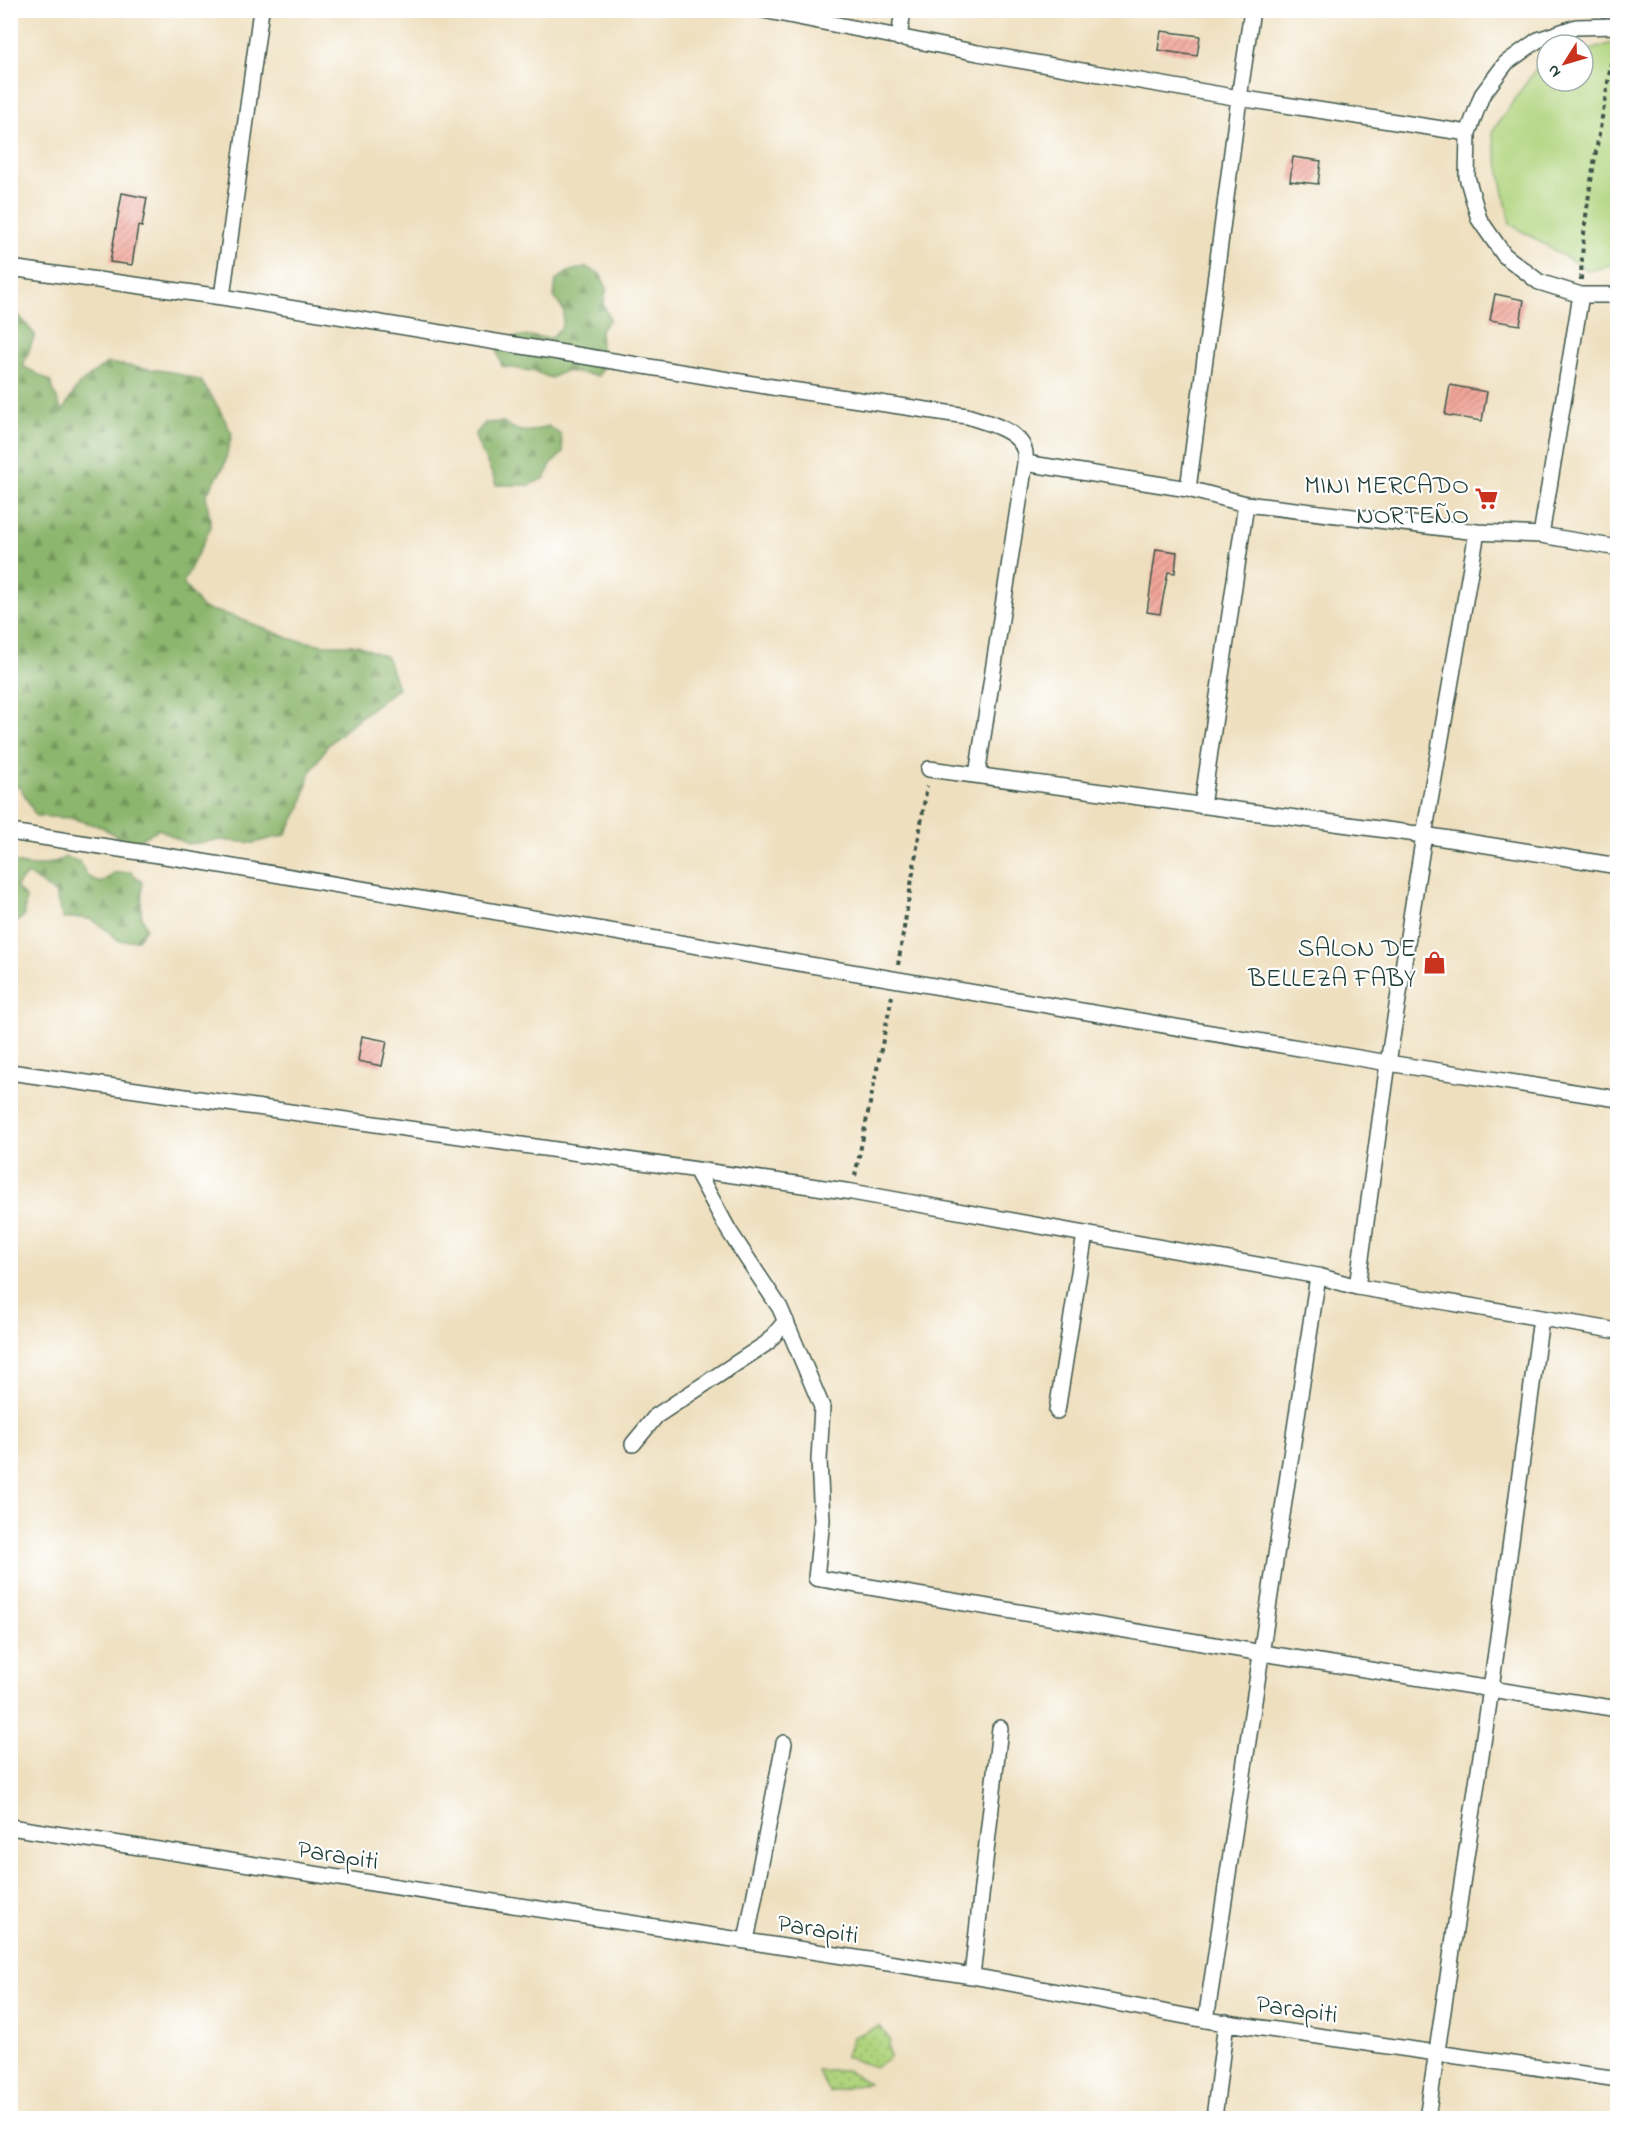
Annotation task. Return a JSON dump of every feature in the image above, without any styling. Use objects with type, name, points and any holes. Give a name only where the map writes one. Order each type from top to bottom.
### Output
[{"type":"street","points":[[222,297],[261,10]]},
{"type":"street","points":[[764,10],[978,53],[1239,98],[1468,133]]},
{"type":"street","points":[[899,38],[903,10]]},
{"type":"street","points":[[1188,489],[1252,10]]},
{"type":"street","points":[[1617,23],[1576,27],[1538,40],[1506,63],[1482,95],[1468,133],[1467,177],[1479,219],[1504,255],[1539,282],[1581,296],[1617,296]]},
{"type":"street","points":[[10,268],[222,297],[767,386],[967,416],[1015,435],[1024,448],[1025,463],[977,775]]},
{"type":"street","points":[[1541,535],[1581,296]]},
{"type":"street","points":[[1025,463],[1188,489],[1246,504],[1477,532],[1541,535],[1617,548]]},
{"type":"street","points":[[1202,806],[1246,504]]},
{"type":"street","points":[[1357,1287],[1388,1063],[1424,835],[1477,532]]},
{"type":"street","points":[[929,769],[1424,835],[1617,866]]},
{"type":"street","points":[[10,832],[191,860],[1388,1063],[1617,1099]]},
{"type":"street","points":[[10,1072],[852,1192],[1318,1276],[1357,1287],[1617,1331]]},
{"type":"street","points":[[696,1170],[729,1231],[780,1308],[822,1407],[819,1460],[822,1520],[816,1578],[1262,1653],[1617,1709]]},
{"type":"street","points":[[1057,1411],[1085,1234]]},
{"type":"street","points":[[1206,2020],[1318,1276]]},
{"type":"street","points":[[1426,2118],[1438,2053],[1491,1689],[1541,1318]]},
{"type":"street","points":[[633,1444],[656,1416],[767,1343],[786,1321]]},
{"type":"street","points":[[972,1976],[1000,1728]]},
{"type":"street","points":[[746,1941],[784,1743]]},
{"type":"street","name":"Parapiti","points":[[10,1827],[972,1976],[1206,2020],[1617,2079]]},
{"type":"street","points":[[1214,2118],[1226,2022]]},
{"type":"path","points":[[1581,296],[1582,248],[1593,162],[1608,90],[1617,23]]},
{"type":"green space","points":[[1618,43],[1617,264],[1589,271],[1510,224],[1492,132],[1535,70],[1535,93],[1595,93],[1595,48]]},
{"type":"green space","points":[[586,267],[600,274],[607,288],[603,304],[610,319],[600,331],[601,348],[608,361],[598,376],[565,371],[551,378],[536,372],[502,366],[497,351],[509,338],[524,336],[551,338],[562,327],[564,311],[554,297],[556,280],[570,271]]},
{"type":"green space","points":[[16,312],[35,335],[23,366],[50,381],[62,412],[79,384],[107,363],[172,372],[201,381],[218,407],[232,434],[224,466],[206,495],[211,527],[183,583],[202,608],[233,616],[291,639],[325,645],[357,645],[387,657],[398,688],[327,746],[310,773],[301,807],[285,835],[253,843],[220,840],[187,844],[159,829],[130,845],[102,827],[70,818],[36,816],[20,787],[11,786],[10,313]]},
{"type":"green space","points":[[503,422],[520,431],[548,426],[561,435],[563,453],[551,464],[545,478],[529,485],[496,485],[475,435],[485,423]]},
{"type":"green space","points":[[66,857],[80,862],[87,876],[101,883],[114,873],[131,872],[142,882],[141,913],[146,928],[137,940],[120,941],[89,919],[63,919],[55,893],[27,874],[16,887],[26,898],[24,916],[11,926],[11,861],[38,866]]},
{"type":"green space","points":[[880,2026],[889,2039],[890,2057],[875,2067],[845,2057],[853,2037]]},
{"type":"green space","points":[[817,2070],[846,2070],[868,2083],[829,2092]]},
{"type":"building","points":[[1161,31],[1200,36],[1197,56],[1158,50]]},
{"type":"building","points":[[1293,157],[1321,161],[1318,184],[1290,181]]},
{"type":"building","points":[[122,193],[147,198],[142,227],[138,226],[132,265],[110,262]]},
{"type":"building","points":[[1495,294],[1524,300],[1520,325],[1490,320]]},
{"type":"building","points":[[1450,385],[1487,392],[1482,421],[1445,415]]},
{"type":"building","points":[[1156,549],[1177,552],[1175,573],[1168,572],[1160,614],[1147,612]]},
{"type":"building","points":[[362,1036],[387,1041],[382,1066],[358,1061]]},
{"type":"place","name":"MINI MERCADO NORTEÑO","points":[[1487,499]]},
{"type":"place","name":"SALON DE BELLEZA FABY","points":[[1434,962]]}]
